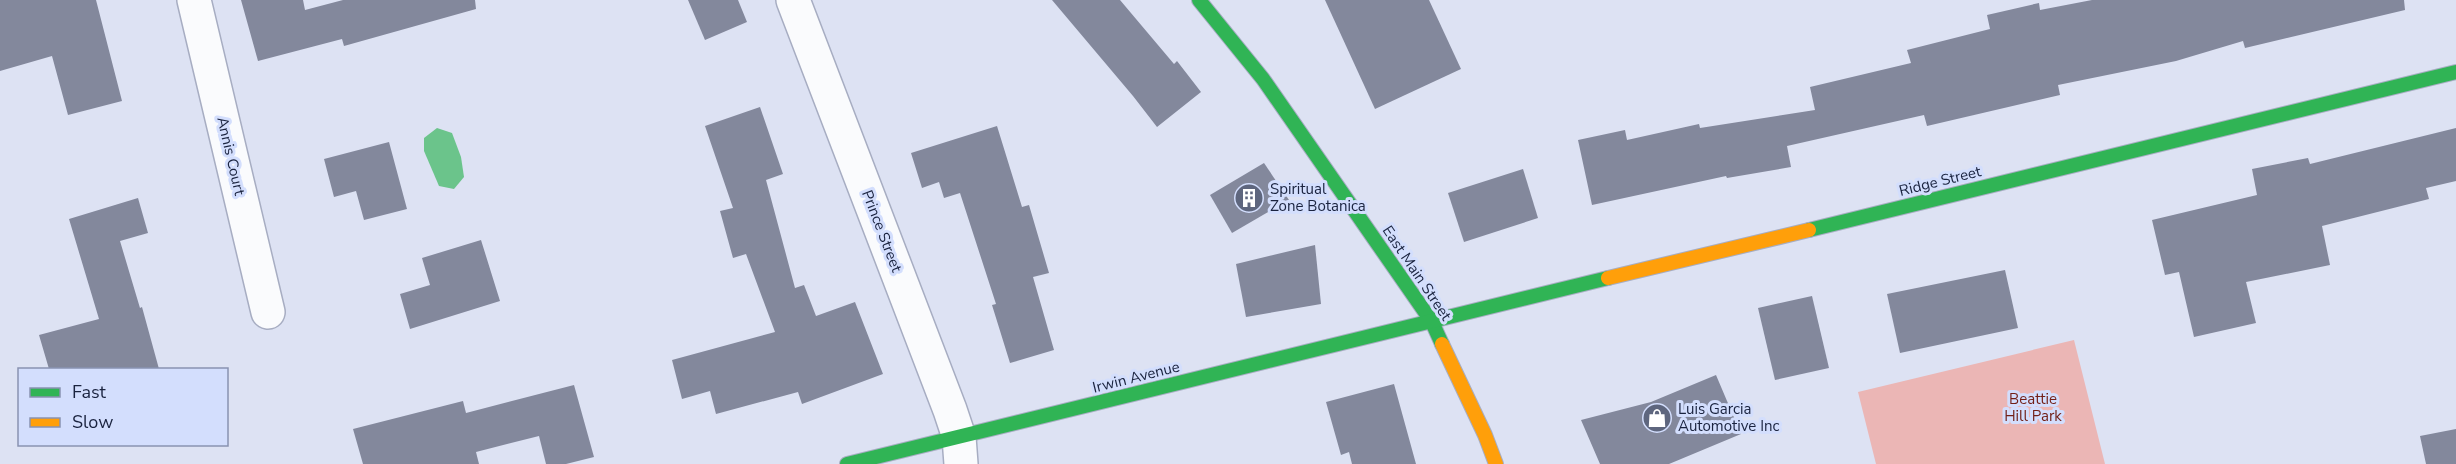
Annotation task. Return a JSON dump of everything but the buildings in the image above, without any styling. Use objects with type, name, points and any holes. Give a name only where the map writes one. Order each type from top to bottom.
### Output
[{"type":"street","name":"Annis Court","points":[[194,0],[268,312]]},
{"type":"street","name":"Prince Street","points":[[793,0],[960,450]]},
{"type":"street","name":"East Main Street","points":[[1199,0],[1263,79],[1432,322],[1485,435],[1496,464]]},
{"type":"street","name":"Ridge Street","points":[[1432,322],[2456,72]]},
{"type":"street","name":"Irwin Avenue","points":[[847,464],[960,450],[1432,322]]},
{"type":"green space","name":"Beattie Hill Park","points":[[2074,340],[2105,464],[1876,464],[1858,392]]},
{"type":"shaded area","points":[[437,128],[452,133],[461,157],[464,177],[454,189],[439,186],[424,151],[424,138]]},
{"type":"traffic: fast","points":[[1199,0],[1263,79],[1432,322],[1442,344]]},
{"type":"traffic: fast","points":[[1809,230],[2456,72]]},
{"type":"traffic: fast","points":[[847,464],[1608,278]]},
{"type":"traffic: slow","points":[[1608,278],[1809,230]]},
{"type":"traffic: slow","points":[[1442,344],[1485,435],[1496,464]]},
{"type":"place","name":"Spiritual Zone Botanica","points":[[1249,198]]},
{"type":"place","name":"Luis Garcia Automotive Inc","points":[[1657,418]]}]
